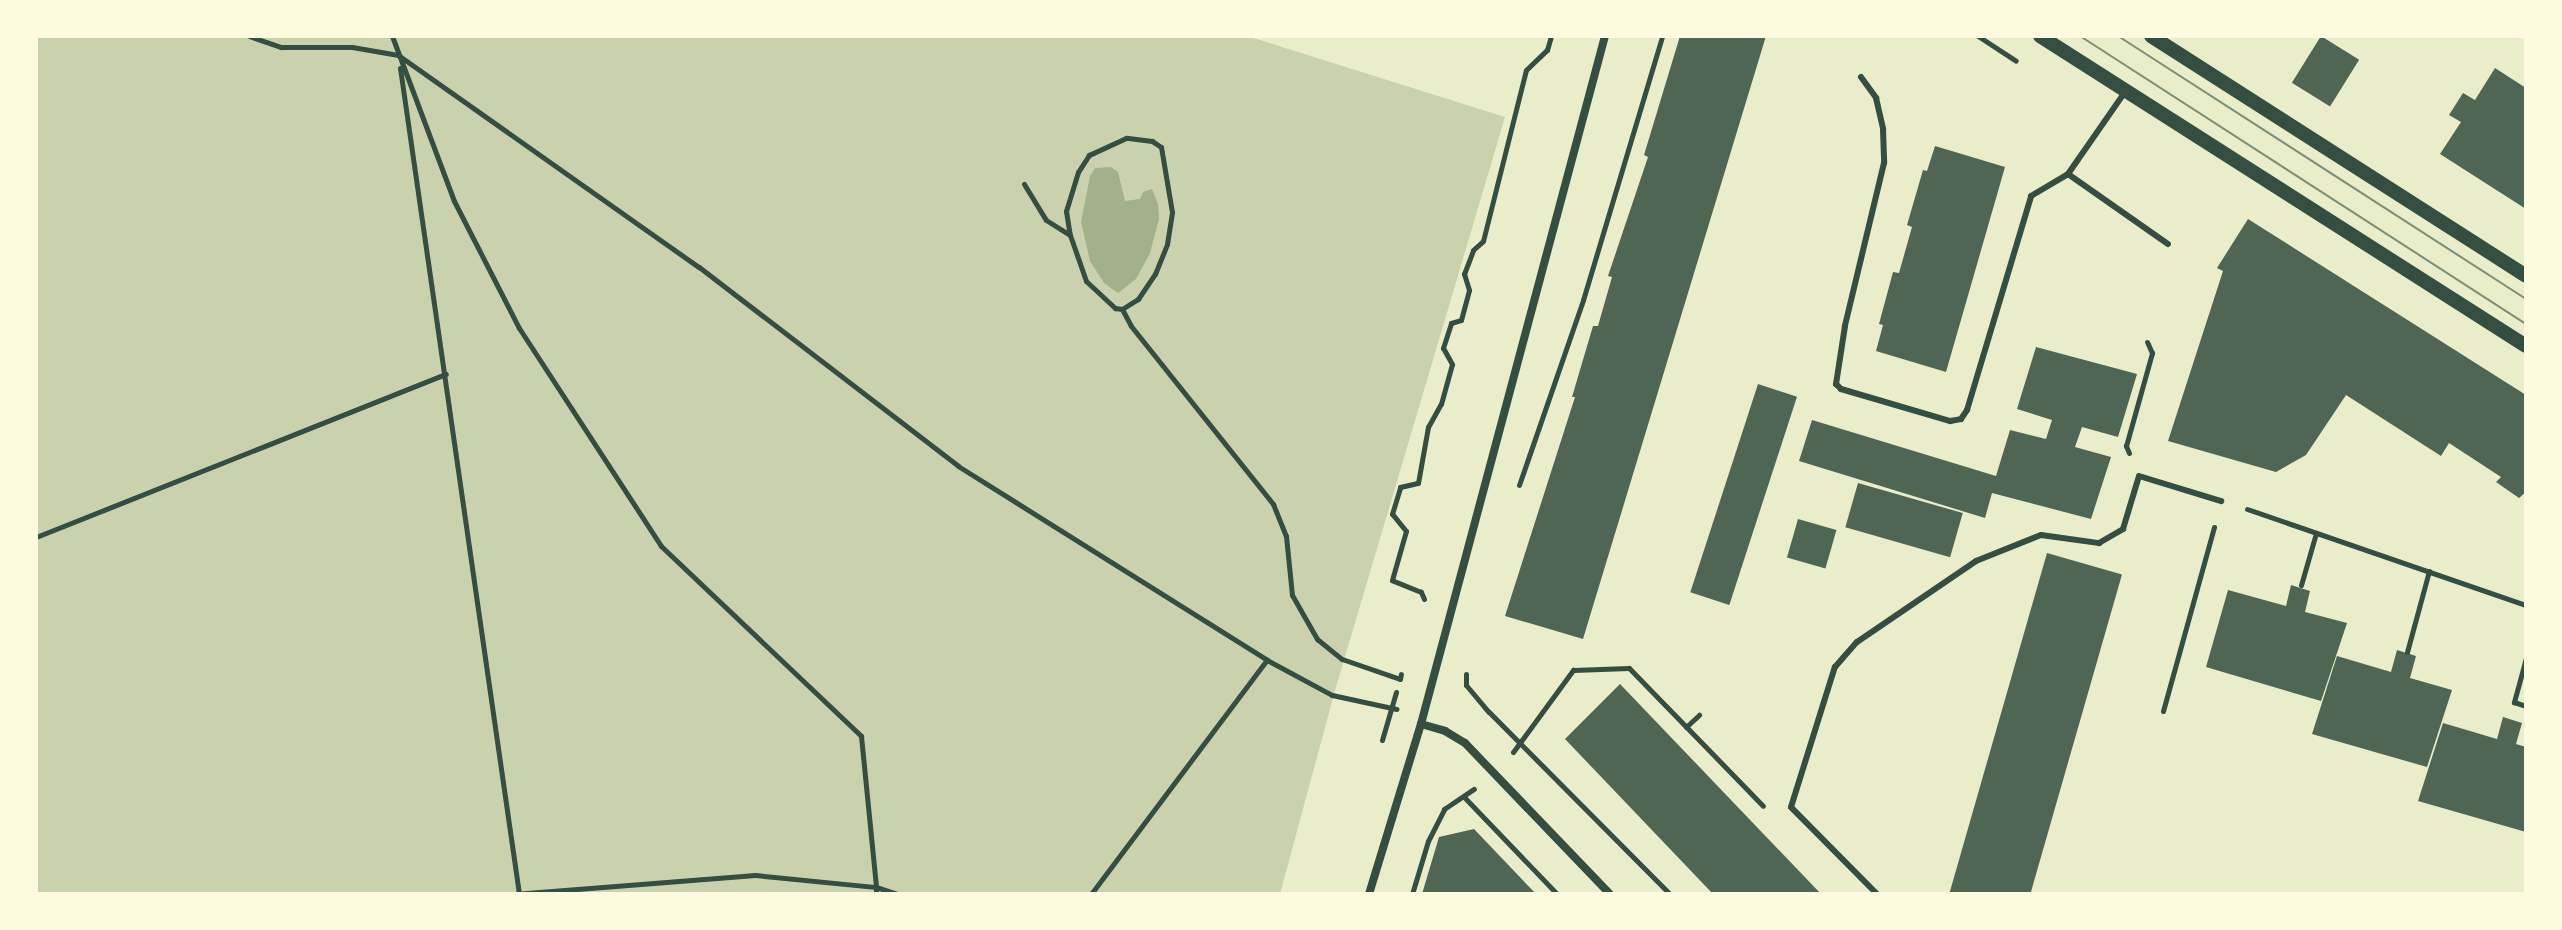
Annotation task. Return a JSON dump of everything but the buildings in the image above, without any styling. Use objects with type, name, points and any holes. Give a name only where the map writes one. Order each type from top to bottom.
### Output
[{"type":"street","points":[[1369,894],[1421,724],[1605,36]]},
{"type":"street","points":[[2040,36],[2526,346]]},
{"type":"street","points":[[2151,36],[2526,276]]},
{"type":"street","points":[[1421,724],[1445,731],[1465,743],[1610,894]]},
{"type":"lane","points":[[1861,77],[1876,98],[1883,129],[1884,163],[1836,384],[1841,389],[1950,421],[1961,419],[2031,196],[2068,174],[2125,92]]},
{"type":"lane","points":[[2068,174],[2168,244]]},
{"type":"lane","points":[[1877,894],[1791,807],[1835,667],[1857,642],[1976,561],[2041,535],[2099,543],[2123,529],[2139,476],[2221,501]]},
{"type":"path","points":[[249,36],[281,47],[352,47],[398,55],[699,267],[958,466],[1267,660],[1332,695],[1392,707],[1421,724]]},
{"type":"path","points":[[392,36],[454,201],[519,328],[661,546],[861,736],[876,890]]},
{"type":"path","points":[[1448,618],[1421,608],[1424,600],[1421,592],[1392,580],[1406,531],[1392,514],[1400,487],[1418,483],[1428,427],[1441,404],[1452,364],[1443,348],[1451,323],[1461,320],[1469,290],[1464,274],[1473,250],[1483,241],[1526,70],[1547,50],[1551,36]]},
{"type":"path","points":[[1513,500],[1583,300],[1662,36]]},
{"type":"path","points":[[398,55],[446,374],[476,612],[517,893],[755,875],[897,894]]},
{"type":"path","points":[[1126,138],[1152,141],[1161,147],[1172,212],[1167,244],[1155,274],[1138,299],[1122,309],[1115,308],[1086,281],[1070,235],[1066,211],[1078,172],[1089,155],[1126,138]]},
{"type":"path","points":[[1024,184],[1046,220],[1070,235]]},
{"type":"path","points":[[1122,309],[1131,326],[1273,504],[1286,536],[1292,595],[1317,639],[1342,659],[1400,679],[1404,665]]},
{"type":"path","points":[[2139,476],[2126,446],[2152,353],[2147,342]]},
{"type":"path","points":[[36,537],[446,374]]},
{"type":"path","points":[[2163,711],[2221,501],[2526,605]]},
{"type":"path","points":[[2301,585],[2316,533]]},
{"type":"path","points":[[2407,652],[2429,571]]},
{"type":"path","points":[[2526,658],[2514,702],[2526,706]]},
{"type":"path","points":[[1091,894],[1267,660]]},
{"type":"path","points":[[1522,742],[1573,670],[1629,668],[1772,816]]},
{"type":"path","points":[[1466,671],[1466,685],[1489,712],[1670,894]]},
{"type":"path","points":[[1686,727],[1699,715]]},
{"type":"path","points":[[1412,894],[1428,841],[1444,809],[1465,798],[1557,894]]},
{"type":"shaded area","points":[[36,36],[1247,36],[1505,117],[1336,687],[1280,894],[36,894]]},
{"type":"shaded area","points":[[1111,167],[1118,172],[1125,201],[1140,199],[1143,192],[1152,189],[1158,204],[1159,219],[1150,253],[1136,279],[1118,293],[1104,283],[1090,261],[1081,222],[1090,176],[1095,168]]},
{"type":"tram line","points":[[2080,36],[2526,324]]},
{"type":"tram line","points":[[2118,36],[2526,299]]}]
